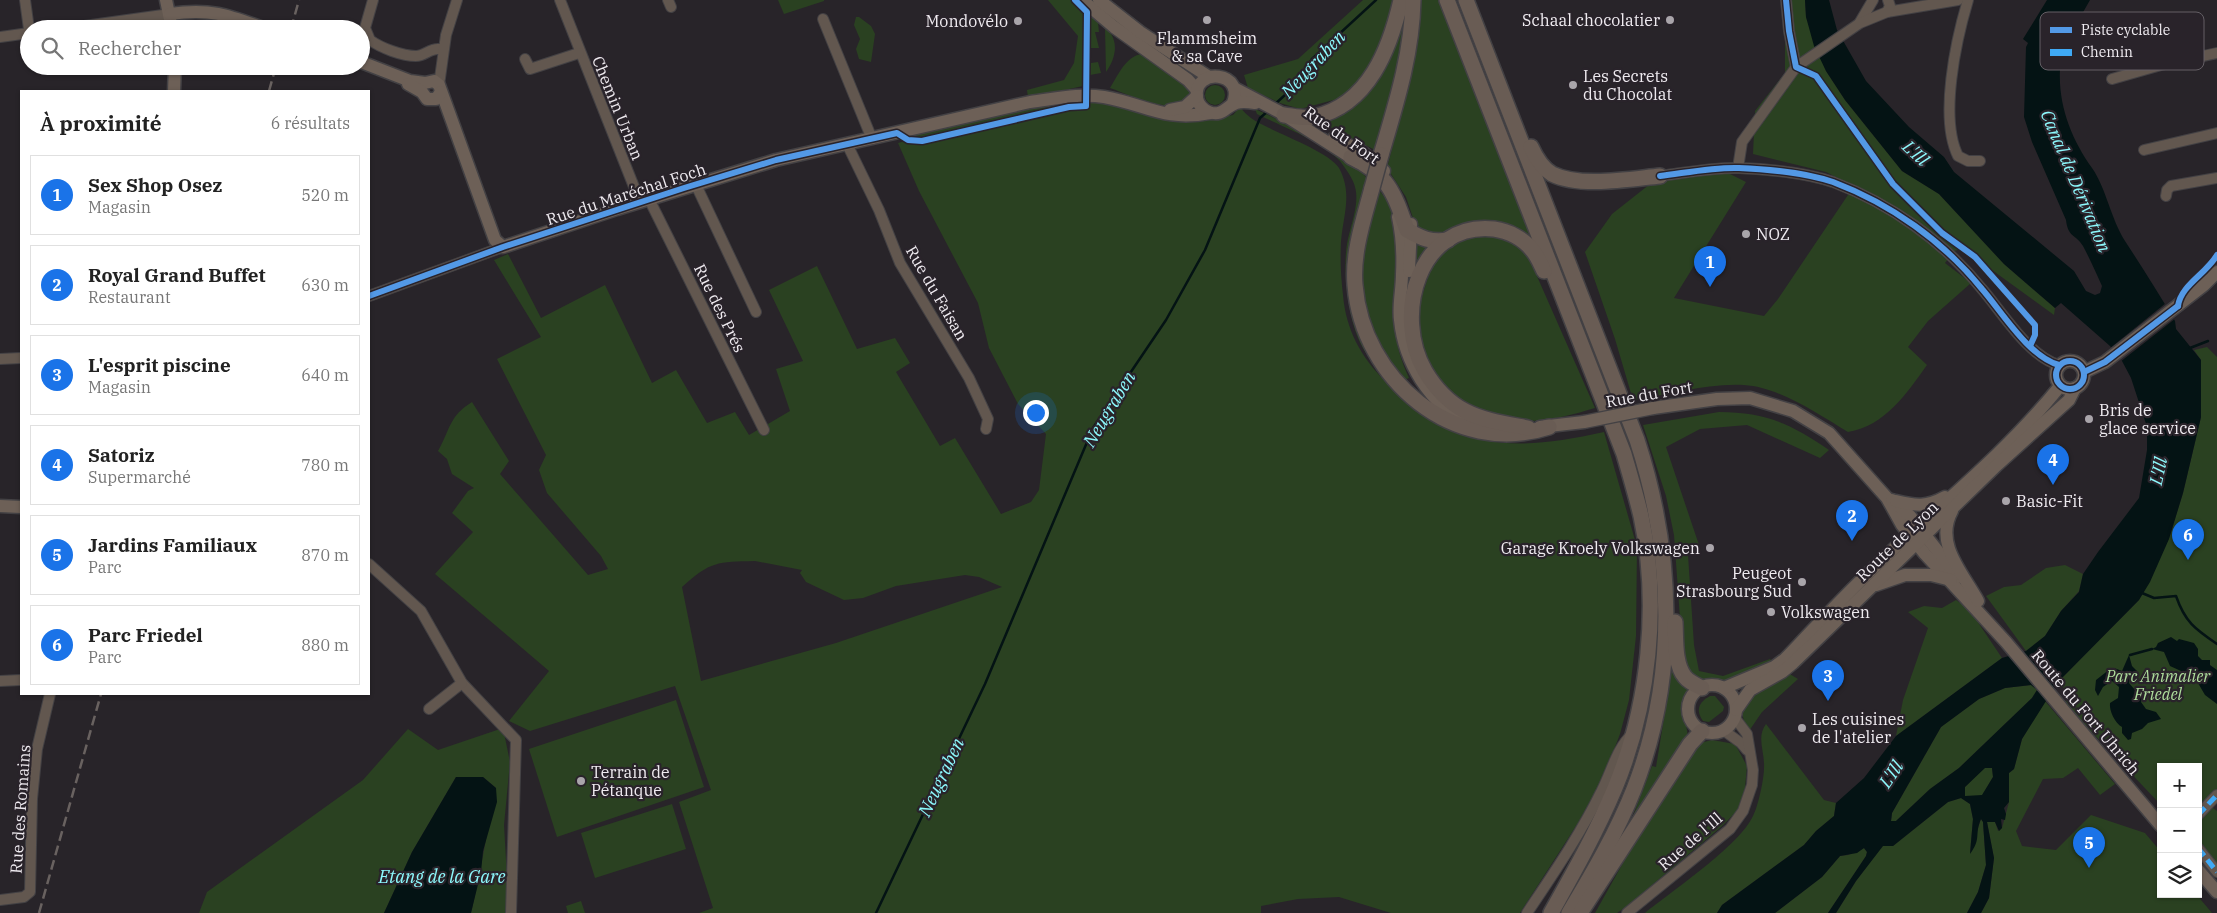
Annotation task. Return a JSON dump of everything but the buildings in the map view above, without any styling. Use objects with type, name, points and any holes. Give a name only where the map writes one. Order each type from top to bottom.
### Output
[{"type":"highway","points":[[1280,113],[1312,118],[1338,110],[1353,98],[1371,78],[1384,55],[1402,0]]},
{"type":"highway","points":[[1413,0],[1412,29],[1404,76],[1372,188],[1360,238],[1355,283],[1357,303],[1368,338],[1389,374],[1429,411],[1470,430],[1516,434],[1549,427]]},
{"type":"highway","points":[[1448,0],[1624,454],[1641,517],[1649,583],[1648,642],[1644,678],[1633,732],[1615,788],[1592,837],[1551,913]]},
{"type":"highway","points":[[1466,0],[1637,440],[1657,508],[1662,542],[1666,593],[1666,644],[1646,755],[1634,790],[1608,843],[1569,913]]},
{"type":"highway","points":[[1514,124],[1527,138],[1541,165],[1552,174],[1565,178],[1601,181],[1660,176]]},
{"type":"highway","points":[[1351,157],[1371,166],[1389,186],[1401,208],[1407,230],[1423,240],[1436,242],[1448,240],[1474,229],[1498,230],[1512,234],[1532,250],[1544,271],[1555,278]]},
{"type":"highway","points":[[1448,240],[1431,254],[1419,276],[1412,295],[1410,320],[1414,347],[1420,363],[1432,383],[1446,398],[1465,412],[1490,420],[1528,428]]},
{"type":"highway","points":[[1666,593],[1674,611],[1678,663],[1686,679],[1702,688]]},
{"type":"highway","points":[[1580,913],[1690,744],[1702,731]]},
{"type":"main road","points":[[166,0],[171,20]]},
{"type":"main road","points":[[1082,0],[1114,27],[1188,80],[1197,93],[1201,107],[1210,113]]},
{"type":"main road","name":"Rue du Fort","points":[[1099,0],[1151,40],[1209,77],[1216,76],[1226,79],[1234,88],[1260,104],[1361,151],[1376,162],[1404,200],[1411,232],[1405,321],[1410,359]]},
{"type":"main road","points":[[170,14],[194,11],[217,12],[240,20]]},
{"type":"main road","points":[[370,65],[431,89],[454,132],[495,240],[503,247]]},
{"type":"main road","points":[[370,72],[431,89]]},
{"type":"main road","points":[[174,90],[175,75]]},
{"type":"main road","points":[[1197,93],[1200,85],[1209,77]]},
{"type":"main road","points":[[1232,106],[1234,88]]},
{"type":"main road","name":"Rue du Maréchal Foch","points":[[503,247],[644,200],[776,160],[1030,102],[1073,90],[1097,89],[1121,94],[1172,111],[1185,107],[1197,93]]},
{"type":"main road","name":"Rue du Maréchal Foch","points":[[1030,102],[1064,97],[1092,96],[1113,99],[1168,115],[1210,113]]},
{"type":"main road","name":"Rue du Fort","points":[[1210,113],[1222,113],[1242,102],[1260,104]]},
{"type":"main road","name":"Rue du Fort","points":[[1280,113],[1351,157],[1378,180],[1392,200],[1398,217],[1402,266],[1400,321],[1410,359],[1424,383],[1438,401],[1452,412],[1486,425],[1528,428],[1584,422],[1653,408],[1717,399],[1750,398],[1793,411],[1829,433],[1891,499],[1914,530]]},
{"type":"main road","points":[[2084,372],[2076,362],[2067,361],[2059,365],[2055,378],[2060,386],[2068,389],[2075,388],[2081,383],[2084,372],[2105,362],[2178,306],[2217,272]]},
{"type":"main road","name":"Route de Lyon","points":[[1724,688],[1774,667],[1785,659],[1914,530],[2031,420],[2060,386]]},
{"type":"main road","name":"Route de Lyon","points":[[1735,714],[1750,690],[1782,672],[1871,587],[1914,530],[1955,507],[2069,400],[2075,388]]},
{"type":"main road","points":[[1891,499],[1919,506],[1932,504],[1968,481]]},
{"type":"main road","points":[[0,506],[20,507]]},
{"type":"main road","points":[[1955,507],[1948,518],[1945,533],[1948,553],[1978,601]]},
{"type":"main road","name":"Route du Fort Uhrich","points":[[1914,530],[1951,580],[2006,642],[2157,821]]},
{"type":"main road","name":"Route du Fort Uhrich","points":[[1914,530],[1978,601],[2006,642]]},
{"type":"main road","points":[[1871,587],[1905,575],[1931,574],[1951,580]]},
{"type":"main road","points":[[1709,685],[1724,688],[1733,696],[1735,714],[1723,730],[1709,733],[1702,731],[1696,726],[1689,713],[1691,698],[1702,688],[1709,685]]},
{"type":"main road","points":[[2202,875],[2217,892]]},
{"type":"street","points":[[25,0],[28,20]]},
{"type":"street","points":[[367,20],[373,0]]},
{"type":"street","points":[[431,89],[457,0]]},
{"type":"street","name":"Chemin Urban","points":[[560,0],[579,53],[644,200]]},
{"type":"street","points":[[1786,0],[1789,31],[1796,67]]},
{"type":"street","points":[[1860,23],[1873,3],[1886,7],[1908,8],[1958,0]]},
{"type":"street","points":[[1968,0],[1952,79],[1949,115],[1958,156],[1968,161],[1980,161]]},
{"type":"street","points":[[1738,168],[1742,142],[1796,67],[1886,7]]},
{"type":"street","points":[[127,20],[170,14]]},
{"type":"street","points":[[823,19],[872,139]]},
{"type":"street","points":[[0,37],[20,34]]},
{"type":"street","points":[[431,89],[439,49],[446,35]]},
{"type":"street","points":[[370,40],[384,48],[416,56],[433,49],[439,49]]},
{"type":"street","points":[[526,59],[530,70],[579,53]]},
{"type":"street","points":[[2204,56],[2217,53]]},
{"type":"street","points":[[2112,79],[2144,70]]},
{"type":"street","points":[[2144,150],[2217,133]]},
{"type":"street","name":"Rue du Faisan","points":[[846,144],[880,210],[900,263],[969,378],[988,419],[986,429]]},
{"type":"street","points":[[1660,176],[1738,168],[1789,173],[1831,182],[1873,201],[1934,238],[1960,261],[2032,348],[2048,362],[2059,365]]},
{"type":"street","points":[[2166,196],[2167,190],[2171,186],[2217,178]]},
{"type":"street","name":"Rue du Maréchal Foch","points":[[696,185],[756,312]]},
{"type":"street","name":"Rue des Prés","points":[[644,200],[764,430]]},
{"type":"street","name":"Rue du Maréchal Foch","points":[[370,296],[503,247]]},
{"type":"street","points":[[0,359],[20,358]]},
{"type":"street","points":[[370,565],[421,611],[462,683],[516,740],[511,913]]},
{"type":"street","points":[[0,681],[20,680]]},
{"type":"street","points":[[429,710],[462,683]]},
{"type":"street","name":"Rue des Romains","points":[[0,900],[27,896],[30,892],[32,799],[37,749],[50,695]]},
{"type":"street","name":"Rue de l'Ill","points":[[1627,913],[1730,829],[1743,811],[1752,785],[1753,770],[1747,734],[1735,714]]},
{"type":"street","points":[[1723,730],[1741,742],[1747,750],[1749,748]]},
{"type":"street","points":[[1527,913],[1576,837],[1601,792],[1622,743],[1633,732]]},
{"type":"street","points":[[2202,811],[2217,795]]},
{"type":"street","points":[[2202,853],[2217,872]]},
{"type":"green space","points":[[778,0],[824,0],[824,1],[784,14]]},
{"type":"green space","points":[[1048,0],[1072,0],[1085,13],[1083,86],[1028,98],[1027,90],[1064,80],[1074,63],[1078,36]]},
{"type":"green space","points":[[1363,0],[1398,0],[1379,49],[1358,85],[1341,98],[1300,109],[1280,103],[1248,88],[1244,75],[1298,59]]},
{"type":"green space","points":[[1419,0],[1439,0],[1536,246],[1502,224],[1467,223],[1438,236],[1425,233],[1415,224],[1406,197],[1387,168],[1411,74]]},
{"type":"green space","points":[[1782,0],[1805,0],[1806,17],[1826,71],[1845,100],[1902,171],[1939,194],[2004,264],[2055,308],[2054,315],[1992,270],[1977,255],[1962,249],[1954,251],[1945,263],[1971,283],[1928,321],[1908,347],[1927,365],[1903,397],[1884,416],[1861,429],[1848,432],[1798,402],[1771,391],[1744,385],[1716,386],[1633,400],[1615,339],[1585,252],[1612,214],[1664,173],[1720,169],[1746,182],[1674,298],[1764,316],[1778,299],[1854,186],[1826,172],[1753,154],[1755,111],[1785,73],[1785,15]]},
{"type":"green space","points":[[1088,14],[1098,23],[1099,32],[1095,32],[1099,48],[1091,48],[1091,63],[1098,62],[1101,73],[1090,75]]},
{"type":"green space","points":[[1403,15],[1407,16],[1404,56],[1375,150],[1324,124],[1341,115],[1365,92],[1382,64]]},
{"type":"green space","points":[[856,17],[859,17],[871,26],[875,34],[871,62],[859,59],[856,49],[860,39],[854,25]]},
{"type":"green space","points":[[1105,27],[1110,32],[1115,43],[1114,55],[1106,72]]},
{"type":"green space","points":[[1146,53],[1190,89],[1191,95],[1184,102],[1175,105],[1153,103],[1110,88],[1128,61],[1139,54]]},
{"type":"green space","points":[[1211,85],[1219,85],[1225,91],[1225,99],[1219,105],[1211,105],[1205,99],[1205,91]]},
{"type":"green space","points":[[1080,99],[1214,119],[1233,115],[1240,107],[1259,123],[1323,154],[1339,168],[1346,187],[1346,205],[1341,242],[1341,276],[1347,320],[1356,342],[1376,372],[1410,404],[1435,422],[1461,434],[1487,441],[1514,443],[1542,442],[1604,432],[1637,547],[1636,636],[1629,700],[1620,734],[1604,776],[1578,823],[1520,913],[1391,913],[1339,897],[1298,899],[1261,906],[1261,913],[699,913],[713,908],[679,802],[711,790],[675,686],[530,731],[509,721],[549,671],[435,574],[473,532],[452,513],[468,491],[474,488],[452,474],[447,459],[438,451],[454,418],[464,407],[472,402],[509,461],[500,474],[588,575],[608,569],[601,556],[547,493],[539,470],[546,455],[497,359],[541,337],[494,260],[508,254],[541,318],[605,285],[652,383],[676,370],[707,423],[735,412],[749,435],[790,411],[776,369],[803,361],[769,290],[817,266],[857,349],[895,338],[910,363],[896,372],[940,446],[955,438],[1001,514],[1031,502],[1039,490],[1046,434],[1018,404],[989,348],[978,303],[919,191],[898,143],[909,140],[908,135],[1007,112]],"holes":[[[755,561],[802,570],[800,573],[806,582],[844,600],[863,598],[896,586],[965,575],[979,577],[1002,587],[836,643],[701,681],[682,587],[700,572],[723,563]]]},
{"type":"green space","points":[[1255,109],[1316,139],[1344,157],[1368,179],[1355,234],[1372,360],[1364,350],[1358,337],[1349,305],[1347,288],[1347,244],[1356,201],[1353,180],[1340,161],[1323,147],[1257,114]]},
{"type":"green space","points":[[1377,188],[1388,203],[1394,219],[1397,236],[1396,340],[1409,378],[1402,381],[1392,371],[1368,322],[1360,269]]},
{"type":"green space","points":[[1495,235],[1514,244],[1529,258],[1595,408],[1563,417],[1541,420],[1520,421],[1509,419],[1486,413],[1466,403],[1449,391],[1435,376],[1425,358],[1420,338],[1419,316],[1423,293],[1432,267],[1439,255],[1448,246],[1471,238]]},
{"type":"green space","points":[[1414,240],[1434,247],[1415,277]]},
{"type":"green space","name":"Parc Animalier Friedel","points":[[2207,347],[2217,357],[2217,792],[2202,806],[2202,763],[2157,763],[2157,801],[2067,706],[2065,690],[2058,682],[2139,600],[2169,538],[2183,493],[2201,417],[2201,360],[2194,350]]},
{"type":"green space","points":[[1719,412],[1751,414],[1777,421],[1802,433],[1829,450],[1820,458],[1747,425],[1700,429],[1666,447],[1699,545],[1688,555],[1694,645],[1699,671],[1723,676],[1770,659],[1776,664],[1733,681],[1709,683],[1699,681],[1690,674],[1683,660],[1674,535],[1666,496],[1643,425]]},
{"type":"green space","points":[[2065,565],[2083,574],[2079,591],[2061,611],[2045,636],[2026,651],[1986,596],[2004,587],[2021,585],[2046,568]]},
{"type":"green space","points":[[1956,600],[1969,609],[2002,658],[1896,736],[1903,700],[1928,628],[1908,612],[1924,606],[1942,608]]},
{"type":"green space","points":[[1672,669],[1681,679],[1692,686],[1683,705],[1688,737],[1651,794],[1633,816],[1652,766],[1656,767]]},
{"type":"green space","points":[[1788,673],[1798,679],[1762,712],[1749,731],[1744,719],[1743,710],[1746,701],[1751,694]]},
{"type":"green space","points":[[2031,685],[2037,690],[2032,698],[1959,768],[1930,789],[1896,821],[1891,821],[1892,813],[1941,727],[1979,699],[2005,688]]},
{"type":"green space","points":[[1710,696],[1715,696],[1724,707],[1723,711],[1709,722],[1703,721],[1699,713],[1699,707]]},
{"type":"green space","points":[[676,700],[704,787],[557,837],[529,749]]},
{"type":"green space","points":[[2045,701],[2115,784],[2100,795],[2078,768],[2063,778],[2043,779],[2016,831],[2022,846],[2056,850],[2091,815],[2145,833],[2157,847],[2157,898],[2199,898],[2212,913],[1981,913],[1989,898],[1994,858],[1987,822],[1995,822],[1998,831],[2002,828],[2009,802],[2009,773],[2014,769],[2022,739]]},
{"type":"green space","points":[[1766,724],[1824,800],[1836,803],[1834,816],[1816,831],[1804,845],[1722,905],[1717,913],[1645,913],[1720,854],[1734,841],[1753,816],[1759,800],[1764,773],[1761,740]]},
{"type":"green space","points":[[503,728],[510,762],[504,825],[507,877],[506,913],[471,913],[496,788],[483,777],[456,777],[412,852],[384,913],[199,913],[207,892],[363,780],[408,729],[438,750]]},
{"type":"green space","points":[[1712,740],[1735,744],[1747,766],[1745,788],[1738,810],[1721,827],[1627,906],[1617,913],[1595,913],[1651,813],[1672,787],[1692,749],[1700,743]]},
{"type":"green space","points":[[1985,767],[1992,767],[1993,777],[1982,796],[1965,796],[1965,787]]},
{"type":"green space","points":[[1961,798],[1970,804],[1973,819],[1970,853],[1981,819],[1983,822],[1986,865],[1978,892],[1967,913],[1836,913],[1856,881],[1883,845],[1893,846],[1948,802]]},
{"type":"green space","points":[[672,804],[686,849],[595,878],[581,833]]},
{"type":"green space","points":[[2213,808],[2217,811],[2217,866],[2202,849],[2202,818]]},
{"type":"green space","points":[[1864,848],[1867,852],[1866,856],[1828,913],[1775,913],[1822,877],[1840,856],[1848,855]]},
{"type":"green space","points":[[581,901],[585,913],[568,913],[566,906]]},
{"type":"water","points":[[1805,0],[1829,0],[1837,30],[1866,81],[1909,127],[1944,157],[1954,172],[2074,271],[2086,291],[2095,295],[2100,293],[2102,286],[2083,246],[2070,233],[2032,142],[2024,117],[2026,47],[2028,43],[2023,39],[2047,0],[2090,0],[2083,12],[2040,12],[2040,70],[2060,70],[2061,96],[2064,109],[2078,146],[2097,176],[2125,241],[2175,321],[2176,329],[2201,360],[2201,417],[2183,493],[2169,539],[2150,582],[2139,600],[2058,682],[2022,739],[2014,769],[2009,773],[2009,802],[2004,808],[2005,820],[2001,819],[2002,828],[1999,831],[1995,822],[1987,822],[1994,858],[1989,898],[1981,913],[1967,913],[1978,892],[1986,865],[1983,822],[1981,819],[1976,844],[1970,854],[1973,819],[1970,804],[1961,798],[1948,802],[1893,846],[1883,846],[1856,881],[1836,913],[1828,913],[1866,856],[1867,852],[1864,848],[1857,853],[1840,856],[1822,877],[1775,913],[1717,913],[1722,905],[1804,845],[1816,831],[1834,816],[1836,803],[1864,778],[1896,736],[2002,658],[2026,651],[2045,636],[2061,611],[2079,592],[2083,574],[2139,498],[2147,450],[2147,427],[2131,378],[2122,361],[2110,346],[2061,303],[2055,308],[2004,264],[1939,194],[1902,171],[1845,100],[1826,71],[1814,46],[1806,17]],"holes":[[[2031,685],[2037,690],[2032,698],[1959,768],[1930,789],[1896,821],[1891,821],[1892,813],[1941,727],[1979,699],[2005,688]],[[1985,768],[1992,768],[1993,777],[1982,795],[1965,796],[1965,787]]]},
{"type":"water","points":[[2171,637],[2177,641],[2179,639],[2194,643],[2198,649],[2198,656],[2202,660],[2210,660],[2210,665],[2217,670],[2217,704],[2205,695],[2198,683],[2187,680],[2181,671],[2170,666],[2164,652],[2152,649],[2158,643]]},
{"type":"water","points":[[2129,655],[2132,666],[2137,671],[2130,676],[2129,683],[2142,698],[2141,702],[2146,709],[2156,712],[2161,719],[2148,723],[2142,729],[2132,733],[2131,739],[2128,740],[2122,733],[2122,727],[2115,720],[2110,710],[2110,703],[2118,698],[2119,687],[2112,681],[2103,687],[2098,696],[2095,690],[2096,680],[2110,669],[2114,668],[2122,671]]},
{"type":"water","name":"Etang de la Gare","points":[[456,777],[483,777],[496,788],[497,802],[483,851],[481,872],[471,913],[384,913],[412,852]]},
{"type":"pier","points":[[2166,303],[2176,318],[2120,362],[2109,349]]},
{"type":"waterway","name":"Neugraben","points":[[1274,105],[1296,85],[1312,59],[1376,0]]},
{"type":"waterway","name":"Neugraben","points":[[876,913],[985,684],[1093,428],[1166,320],[1205,250],[1260,118],[1268,111]]},
{"type":"waterway","points":[[2190,348],[2208,341]]},
{"type":"waterway","points":[[2142,593],[2154,598],[2176,596],[2187,619],[2217,644]]},
{"type":"waterway","points":[[2130,655],[2152,649]]},
{"type":"railway","points":[[293,20],[299,0]]},
{"type":"railway","points":[[269,90],[273,75]]},
{"type":"railway","points":[[39,913],[101,695]]},
{"type":"marked path","points":[[2202,811],[2217,795]]},
{"type":"marked path","points":[[2202,853],[2217,872]]},
{"type":"cycle path","points":[[370,296],[503,247],[776,160],[897,133],[908,140],[922,141],[1069,107],[1086,106],[1087,12],[1075,0]]},
{"type":"cycle path","points":[[1786,0],[1789,31],[1796,67],[1816,76],[1893,184],[1942,233],[1975,257],[2035,325],[2035,335],[2030,346]]},
{"type":"cycle path","points":[[1660,176],[1719,168],[1762,169],[1811,176],[1833,182],[1854,191],[1895,213],[1933,240],[1967,272],[2027,344],[2037,353],[2059,365]]},
{"type":"cycle path","points":[[2178,306],[2184,292],[2217,255]]},
{"type":"cycle path","points":[[2084,372],[2105,362],[2178,306]]},
{"type":"cycle path","points":[[2070,361],[2080,365],[2084,375],[2080,385],[2070,389],[2060,385],[2056,375],[2060,365],[2070,361]]},
{"type":"place","name":"Flammsheim & sa Cave","points":[[1207,20]]},
{"type":"place","name":"Schaal chocolatier","points":[[1670,20]]},
{"type":"place","name":"Mondovélo","points":[[1018,21]]},
{"type":"place","name":"Les Secrets du Chocolat","points":[[1573,85]]},
{"type":"place","name":"NOZ","points":[[1746,234]]},
{"type":"place","name":"Sex Shop Osez","points":[[1710,287]]},
{"type":"place","name":"Bris de glace service","points":[[2089,419]]},
{"type":"place","name":"Satoriz","points":[[2053,485]]},
{"type":"place","name":"Basic-Fit","points":[[2006,501]]},
{"type":"place","name":"Royal Grand Buffet","points":[[1852,541]]},
{"type":"place","name":"Garage Kroely Volkswagen","points":[[1710,548]]},
{"type":"place","name":"Parc Friedel","points":[[2188,560]]},
{"type":"place","name":"Peugeot Strasbourg Sud","points":[[1802,582]]},
{"type":"place","name":"Volkswagen","points":[[1771,612]]},
{"type":"place","name":"L'esprit piscine","points":[[1828,701]]},
{"type":"place","name":"Les cuisines de l'atelier","points":[[1802,728]]},
{"type":"place","name":"Terrain de Pétanque","points":[[581,781]]},
{"type":"place","name":"Jardins Familiaux","points":[[2089,868]]},
{"type":"water label","name":"L'Ill","points":[[1916,153]]},
{"type":"water label","name":"Canal de Dérivation","points":[[2076,181]]},
{"type":"water label","name":"L'Ill","points":[[2158,471]]},
{"type":"water label","name":"L'Ill","points":[[1891,774]]}]
